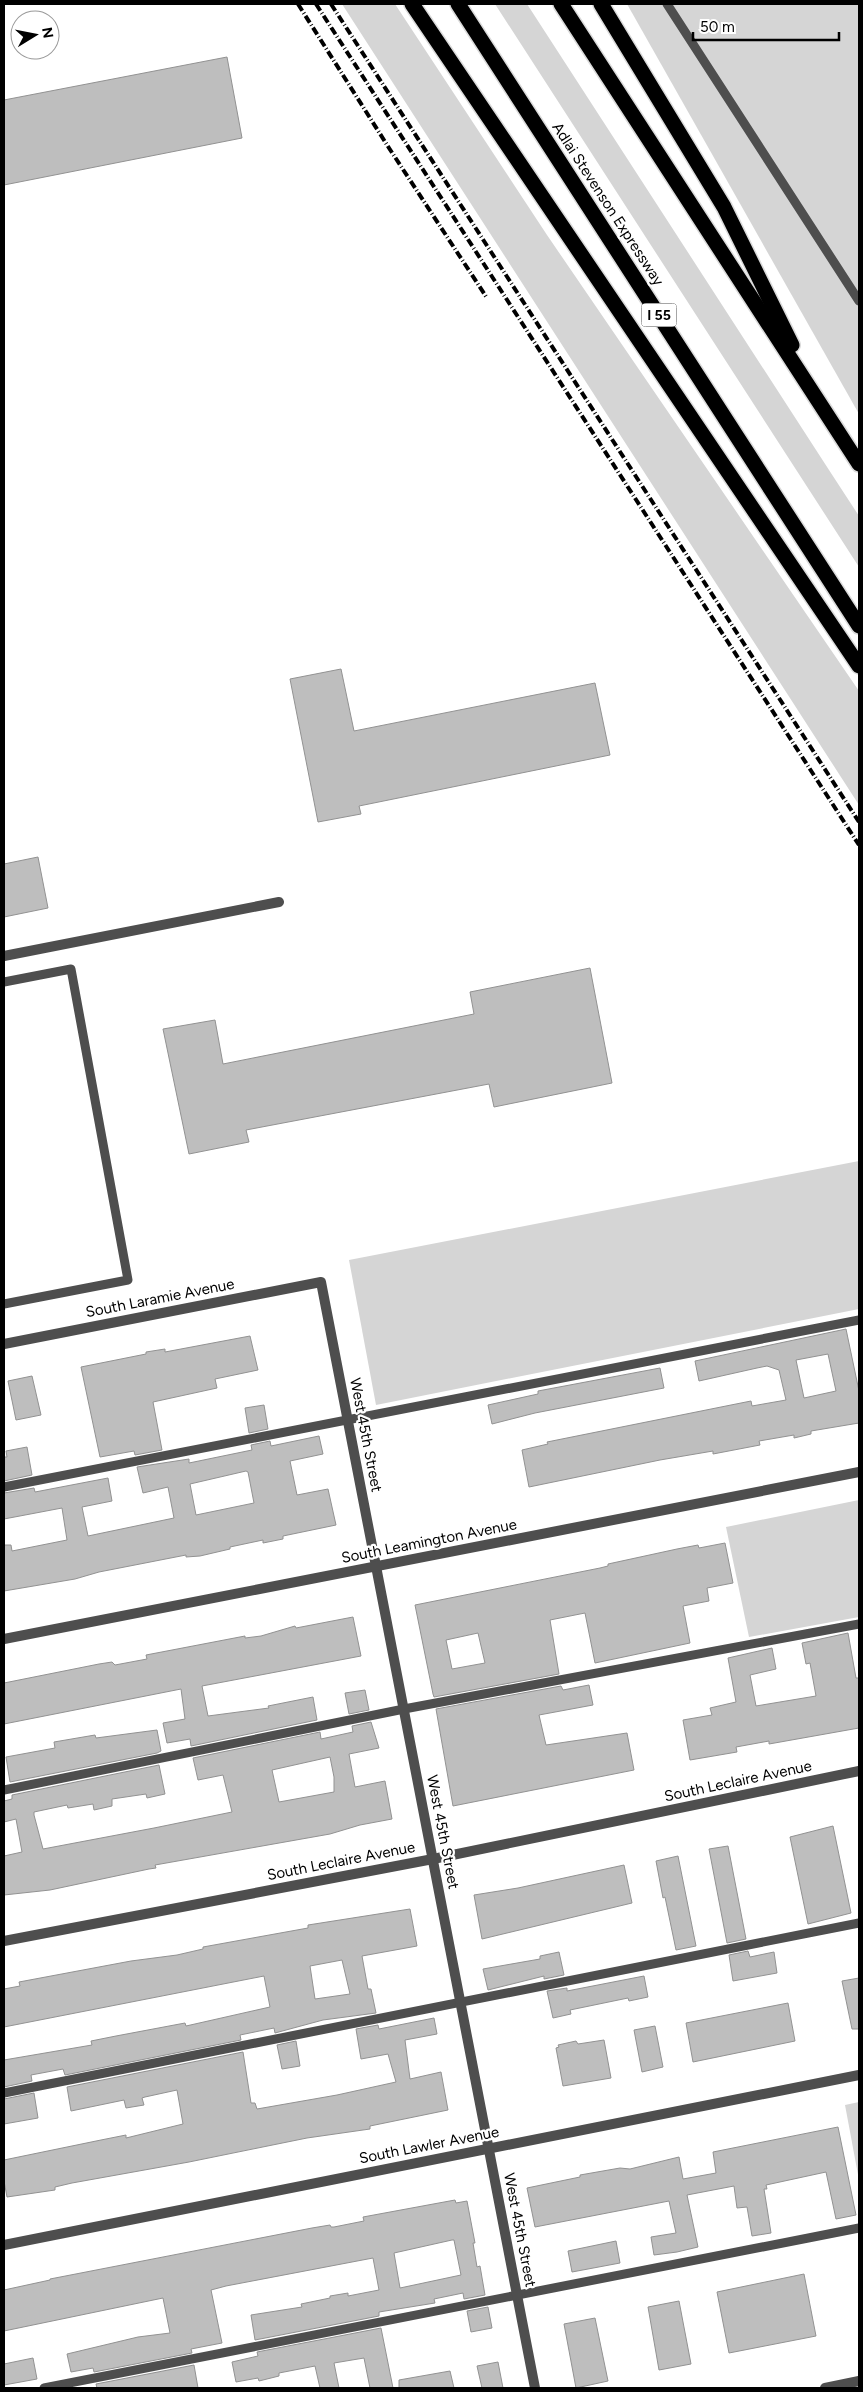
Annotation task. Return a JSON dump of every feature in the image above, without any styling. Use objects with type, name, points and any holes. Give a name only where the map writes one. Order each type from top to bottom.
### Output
[{"type":"highway","points":[[412,4],[859,666]]},
{"type":"highway","name":"Adlai Stevenson Expressway","points":[[458,4],[859,626]]},
{"type":"highway","points":[[561,4],[859,464]]},
{"type":"highway","points":[[601,4],[724,208],[824,409]]},
{"type":"street","points":[[4,956],[279,902]]},
{"type":"street","name":"South Laramie Avenue","points":[[4,1344],[321,1282]]},
{"type":"street","name":"West 45th Street","points":[[321,1282],[535,2388]]},
{"type":"street","name":"South Leamington Avenue","points":[[4,1639],[859,1472]]},
{"type":"street","name":"South Leclaire Avenue","points":[[4,1941],[433,1859],[859,1771]]},
{"type":"street","name":"South Lawler Avenue","points":[[4,2245],[859,2075]]},
{"type":"street","points":[[825,2388],[859,2381]]},
{"type":"lane","points":[[667,4],[859,301]]},
{"type":"lane","points":[[4,982],[71,969],[128,1280],[4,1304]]},
{"type":"lane","points":[[4,1487],[859,1320]]},
{"type":"lane","points":[[4,1790],[404,1709],[859,1624]]},
{"type":"lane","points":[[4,2093],[859,1923]]},
{"type":"lane","points":[[44,2388],[859,2228]]},
{"type":"shaded area","points":[[342,4],[395,4],[547,235],[859,691],[859,805]]},
{"type":"shaded area","points":[[495,4],[527,4],[859,516],[859,567]]},
{"type":"shaded area","points":[[627,4],[859,4],[859,414]]},
{"type":"shaded area","points":[[859,1161],[859,1309],[376,1405],[349,1260]]},
{"type":"shaded area","points":[[859,1500],[859,1617],[749,1637],[726,1527]]},
{"type":"shaded area","points":[[859,2102],[859,2180],[845,2105]]},
{"type":"building","points":[[227,57],[242,138],[4,185],[4,100]]},
{"type":"building","points":[[341,669],[354,731],[595,683],[610,755],[359,806],[361,814],[318,822],[290,679]]},
{"type":"building","points":[[38,857],[48,908],[4,917],[4,864]]},
{"type":"building","points":[[590,968],[612,1083],[494,1107],[489,1084],[246,1130],[249,1142],[189,1154],[163,1029],[215,1020],[223,1064],[474,1014],[470,992]]},
{"type":"building","points":[[846,1329],[859,1391],[859,1423],[811,1431],[811,1434],[794,1438],[794,1435],[759,1441],[760,1445],[713,1454],[713,1451],[660,1460],[529,1487],[522,1450],[548,1444],[547,1442],[751,1401],[752,1406],[786,1400],[779,1370],[767,1366],[699,1381],[695,1361]],"holes":[[[828,1354],[836,1391],[804,1398],[796,1360]]]},
{"type":"building","points":[[250,1336],[258,1370],[215,1379],[217,1388],[153,1402],[162,1450],[135,1455],[134,1451],[100,1457],[81,1367],[146,1354],[146,1352],[165,1349],[165,1352]]},
{"type":"building","points":[[660,1368],[664,1388],[535,1413],[492,1424],[488,1405],[538,1394],[538,1391]]},
{"type":"building","points":[[32,1376],[41,1415],[16,1420],[8,1381]]},
{"type":"building","points":[[264,1405],[268,1429],[249,1433],[245,1408]]},
{"type":"building","points":[[319,1436],[323,1454],[290,1461],[297,1495],[328,1489],[336,1525],[283,1536],[283,1539],[263,1543],[263,1540],[230,1547],[230,1549],[200,1556],[186,1557],[186,1555],[99,1572],[75,1579],[4,1591],[4,1545],[11,1545],[12,1551],[67,1540],[62,1508],[4,1519],[4,1493],[34,1488],[35,1492],[108,1478],[112,1501],[82,1507],[88,1536],[174,1518],[168,1487],[143,1493],[137,1467],[189,1459],[189,1463],[252,1450],[251,1445],[270,1441],[271,1446]],"holes":[[[248,1472],[254,1503],[196,1515],[190,1484]]]},
{"type":"building","points":[[27,1447],[32,1475],[4,1481],[4,1457],[7,1457],[6,1451]]},
{"type":"building","points":[[725,1543],[733,1583],[707,1588],[709,1601],[683,1606],[690,1643],[595,1663],[585,1613],[550,1620],[559,1674],[434,1697],[415,1605],[600,1568],[608,1566],[608,1564],[677,1549],[698,1545],[699,1548]],"holes":[[[478,1633],[485,1663],[452,1669],[446,1640]]]},
{"type":"building","points":[[353,1617],[361,1656],[202,1686],[208,1716],[269,1708],[268,1706],[313,1697],[317,1720],[191,1746],[190,1739],[167,1743],[163,1723],[185,1719],[181,1689],[4,1724],[4,1683],[99,1664],[112,1662],[115,1665],[147,1659],[146,1655],[245,1636],[245,1638],[261,1636],[295,1626],[296,1628]]},
{"type":"building","points":[[848,1633],[856,1678],[859,1678],[859,1728],[769,1744],[769,1741],[736,1747],[737,1752],[690,1760],[683,1720],[712,1715],[710,1708],[736,1702],[728,1658],[772,1648],[776,1669],[750,1675],[756,1706],[816,1696],[810,1663],[806,1664],[802,1643]]},
{"type":"building","points":[[589,1685],[593,1705],[539,1715],[546,1745],[627,1733],[634,1770],[453,1806],[436,1709],[561,1686],[563,1690]]},
{"type":"building","points":[[365,1690],[369,1710],[349,1714],[345,1693]]},
{"type":"building","points":[[371,1722],[379,1748],[349,1754],[355,1787],[385,1781],[392,1819],[360,1825],[330,1834],[155,1865],[156,1868],[50,1890],[4,1895],[4,1856],[22,1852],[16,1819],[4,1822],[4,1801],[12,1799],[12,1795],[159,1765],[165,1794],[147,1798],[146,1794],[112,1799],[112,1806],[94,1810],[93,1804],[68,1808],[67,1805],[34,1812],[43,1849],[154,1828],[232,1812],[223,1775],[198,1780],[193,1758],[320,1732],[321,1739],[353,1732],[352,1726]],"holes":[[[330,1757],[334,1777],[334,1792],[279,1802],[272,1770]]]},
{"type":"building","points":[[157,1730],[161,1751],[157,1753],[10,1782],[6,1757],[55,1748],[54,1742],[95,1735],[96,1738]]},
{"type":"building","points":[[833,1826],[851,1913],[808,1924],[790,1837]]},
{"type":"building","points":[[728,1846],[746,1939],[727,1943],[709,1849]]},
{"type":"building","points":[[678,1856],[696,1946],[676,1950],[656,1861]]},
{"type":"building","points":[[624,1865],[632,1903],[482,1939],[474,1895],[518,1888]]},
{"type":"building","points":[[410,1909],[417,1946],[362,1956],[368,1989],[371,1989],[376,2013],[323,2020],[275,2033],[274,2028],[240,2035],[241,2040],[65,2075],[63,2069],[31,2075],[32,2081],[4,2087],[4,2060],[92,2045],[91,2041],[185,2023],[186,2026],[270,2007],[264,1976],[4,2027],[4,1989],[20,1986],[19,1982],[131,1961],[177,1955],[203,1949],[203,1947],[308,1928],[308,1925]],"holes":[[[342,1960],[350,1994],[315,1999],[310,1966]]]},
{"type":"building","points":[[748,1951],[750,1957],[774,1952],[777,1973],[733,1981],[729,1955]]},
{"type":"building","points":[[559,1952],[564,1975],[544,1979],[544,1976],[488,1990],[483,1969],[540,1959],[540,1956]]},
{"type":"building","points":[[644,1976],[648,1997],[629,2001],[628,1998],[570,2010],[571,2014],[553,2018],[547,1991],[567,1988],[567,1991]]},
{"type":"building","points":[[859,1978],[859,2029],[852,2029],[842,1981]]},
{"type":"building","points":[[788,2003],[795,2041],[693,2062],[686,2023]]},
{"type":"building","points":[[434,2018],[437,2034],[405,2040],[410,2079],[441,2072],[448,2110],[370,2126],[370,2129],[307,2138],[72,2183],[55,2187],[55,2190],[7,2197],[4,2181],[4,2160],[126,2135],[126,2138],[183,2124],[177,2090],[142,2098],[144,2105],[126,2108],[124,2100],[71,2111],[67,2087],[243,2052],[251,2103],[255,2103],[257,2109],[337,2095],[396,2082],[388,2054],[361,2059],[356,2029],[378,2025],[379,2029]]},
{"type":"building","points":[[655,2026],[663,2067],[642,2072],[634,2030]]},
{"type":"building","points":[[604,2040],[611,2078],[563,2086],[556,2048],[559,2047],[558,2045],[576,2041],[578,2044]]},
{"type":"building","points":[[296,2041],[300,2066],[282,2069],[277,2045]]},
{"type":"building","points":[[34,2093],[38,2118],[4,2124],[4,2099]]},
{"type":"building","points":[[838,2127],[856,2215],[836,2219],[826,2172],[766,2185],[767,2189],[764,2189],[771,2233],[752,2236],[747,2207],[737,2208],[734,2186],[687,2195],[698,2247],[677,2252],[654,2255],[651,2237],[676,2233],[669,2201],[535,2227],[527,2188],[580,2177],[580,2175],[620,2168],[630,2169],[679,2157],[683,2179],[716,2173],[713,2152]]},
{"type":"building","points":[[455,2200],[456,2203],[467,2201],[475,2243],[473,2243],[477,2267],[480,2266],[485,2295],[464,2299],[463,2293],[434,2299],[435,2303],[379,2312],[379,2316],[255,2340],[251,2315],[302,2307],[301,2304],[330,2298],[330,2296],[348,2293],[348,2296],[379,2290],[373,2258],[226,2286],[211,2290],[222,2343],[191,2349],[192,2353],[94,2372],[93,2368],[71,2372],[67,2354],[138,2337],[170,2333],[163,2298],[4,2331],[4,2290],[50,2279],[312,2228],[330,2225],[334,2227],[364,2221],[363,2217]],"holes":[[[454,2240],[461,2275],[400,2288],[394,2253]]]},
{"type":"building","points":[[616,2241],[620,2263],[572,2272],[568,2251]]},
{"type":"building","points":[[804,2274],[816,2336],[729,2353],[717,2292]]},
{"type":"building","points":[[679,2301],[691,2364],[659,2370],[648,2307]]},
{"type":"building","points":[[488,2307],[492,2328],[471,2332],[467,2311]]},
{"type":"building","points":[[595,2318],[608,2381],[576,2388],[564,2324]]},
{"type":"building","points":[[381,2328],[393,2388],[370,2388],[364,2358],[334,2363],[339,2388],[320,2388],[315,2366],[279,2373],[279,2376],[259,2381],[258,2378],[236,2382],[232,2362],[258,2356],[257,2352]]},
{"type":"building","points":[[33,2358],[37,2379],[4,2385],[4,2364]]},
{"type":"building","points":[[498,2362],[503,2388],[482,2388],[477,2366]]},
{"type":"building","points":[[194,2365],[198,2388],[97,2388],[96,2384]]},
{"type":"building","points":[[450,2371],[454,2388],[399,2388],[399,2380]]},
{"type":"railway","points":[[298,4],[487,298]]},
{"type":"railway","points":[[316,4],[859,845]]},
{"type":"railway","points":[[331,4],[859,822]]}]
